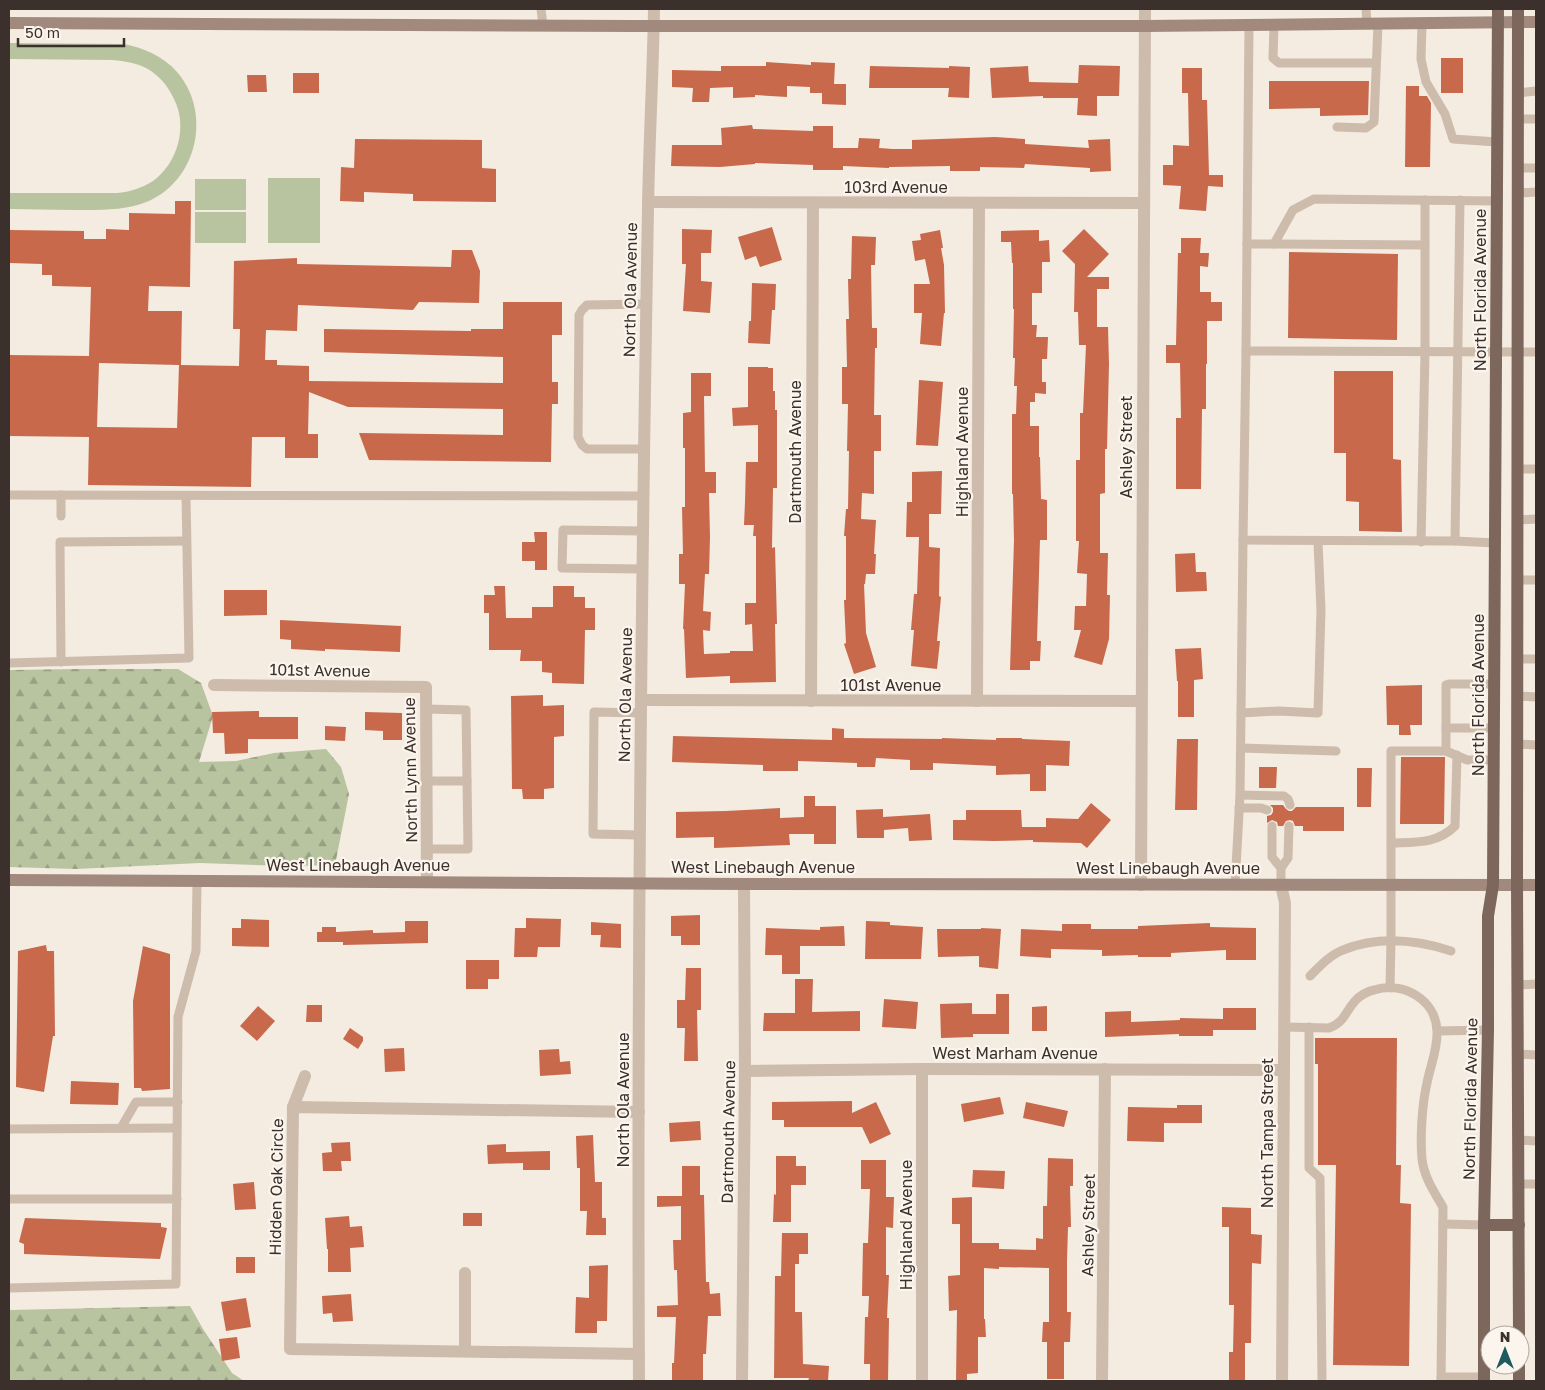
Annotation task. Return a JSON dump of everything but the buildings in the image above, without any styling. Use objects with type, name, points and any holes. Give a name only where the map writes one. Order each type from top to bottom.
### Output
[{"type":"main road","name":"North Florida Avenue","points":[[1484,1379],[1488,916],[1493,885],[1498,9]]},
{"type":"main road","points":[[1518,9],[1517,885],[1519,1325]]},
{"type":"main road","points":[[1495,563],[1518,563]]},
{"type":"main road","points":[[1484,1224],[1519,1225]]},
{"type":"street","name":"North Ola Avenue","points":[[639,1381],[639,883],[646,304],[654,9]]},
{"type":"street","name":"Ashley Street","points":[[1141,885],[1146,9]]},
{"type":"street","points":[[9,23],[543,26],[1145,26],[1536,22]]},
{"type":"street","name":"103rd Avenue","points":[[648,202],[1144,203]]},
{"type":"street","name":"Dartmouth Avenue","points":[[810,701],[813,203]]},
{"type":"street","name":"Highland Avenue","points":[[977,701],[979,203]]},
{"type":"street","name":"101st Avenue","points":[[214,685],[426,687]]},
{"type":"street","name":"North Lynn Avenue","points":[[426,687],[428,882]]},
{"type":"street","name":"101st Avenue","points":[[641,707],[810,701],[1141,701]]},
{"type":"street","name":"West Linebaugh Avenue","points":[[9,880],[744,884],[1536,885]]},
{"type":"street","name":"Dartmouth Avenue","points":[[742,1381],[745,1071],[744,884]]},
{"type":"street","name":"North Tampa Street","points":[[1281,885],[1285,903],[1282,1381]]},
{"type":"street","name":"Highland Avenue","points":[[922,1069],[922,1381]]},
{"type":"street","name":"West Marham Avenue","points":[[745,1071],[922,1069],[1284,1070]]},
{"type":"street","name":"Ashley Street","points":[[1102,1381],[1105,1070]]},
{"type":"street","points":[[293,1107],[305,1076]]},
{"type":"street","name":"Hidden Oak Circle","points":[[639,1112],[293,1107],[290,1349],[639,1354]]},
{"type":"street","points":[[465,1273],[465,1351]]},
{"type":"lane","points":[[541,9],[543,26]]},
{"type":"lane","points":[[1337,127],[1366,128],[1374,122],[1375,63],[1372,24],[1366,9]]},
{"type":"lane","points":[[1422,23],[1421,59],[1426,82],[1445,114],[1453,139],[1497,142]]},
{"type":"lane","points":[[1235,885],[1241,748],[1249,25]]},
{"type":"lane","points":[[1274,25],[1273,58],[1279,63],[1375,63]]},
{"type":"lane","points":[[1518,93],[1536,91]]},
{"type":"lane","points":[[1518,119],[1536,119]]},
{"type":"lane","points":[[1518,168],[1536,168]]},
{"type":"lane","points":[[1518,193],[1536,192]]},
{"type":"lane","points":[[1274,244],[1293,210],[1314,199],[1497,201]]},
{"type":"lane","points":[[1422,542],[1425,200]]},
{"type":"lane","points":[[1456,541],[1460,200]]},
{"type":"lane","points":[[1247,244],[1425,245]]},
{"type":"lane","points":[[644,449],[587,449],[582,445],[578,437],[580,315],[582,310],[587,305],[646,304]]},
{"type":"lane","points":[[1246,351],[1536,352]]},
{"type":"lane","points":[[1518,469],[1536,469]]},
{"type":"lane","points":[[9,495],[644,496]]},
{"type":"lane","points":[[61,495],[61,516]]},
{"type":"lane","points":[[9,663],[189,658],[186,496]]},
{"type":"lane","points":[[1518,520],[1536,519]]},
{"type":"lane","points":[[643,569],[562,568],[563,530],[644,531]]},
{"type":"lane","points":[[1243,540],[1318,542],[1456,541],[1495,543]]},
{"type":"lane","points":[[61,662],[60,542],[186,541]]},
{"type":"lane","points":[[1241,713],[1280,711],[1318,713],[1321,610],[1318,542]]},
{"type":"lane","points":[[1518,580],[1536,580]]},
{"type":"lane","points":[[1518,659],[1536,659]]},
{"type":"lane","points":[[1446,750],[1446,685],[1494,684]]},
{"type":"lane","points":[[1518,696],[1536,697]]},
{"type":"lane","points":[[640,835],[593,834],[594,712],[641,707]]},
{"type":"lane","points":[[426,709],[466,710],[468,849],[427,849]]},
{"type":"lane","points":[[1446,728],[1494,728]]},
{"type":"lane","points":[[1518,744],[1536,744]]},
{"type":"lane","points":[[1241,748],[1336,751]]},
{"type":"lane","points":[[1390,988],[1391,751],[1446,750],[1467,760],[1494,760]]},
{"type":"lane","points":[[1391,843],[1425,842],[1448,833],[1455,826],[1457,755]]},
{"type":"lane","points":[[427,781],[467,781]]},
{"type":"lane","points":[[1240,795],[1284,796],[1288,799],[1290,805]]},
{"type":"lane","points":[[1239,808],[1261,808],[1267,810]]},
{"type":"lane","points":[[1272,826],[1272,858],[1281,868]]},
{"type":"lane","points":[[1281,885],[1281,868],[1288,858],[1289,826]]},
{"type":"lane","points":[[9,1288],[176,1284],[178,1017],[196,950],[198,880]]},
{"type":"lane","points":[[1310,976],[1325,961],[1342,950],[1362,944],[1391,940],[1451,950]]},
{"type":"lane","points":[[1518,985],[1536,984]]},
{"type":"lane","points":[[1284,1027],[1329,1028],[1335,1026],[1355,1001],[1373,990],[1390,988],[1412,993],[1424,1001],[1433,1012],[1438,1031],[1423,1107],[1422,1160],[1430,1186],[1443,1207],[1441,1379],[1484,1379]]},
{"type":"lane","points":[[1309,1027],[1309,1168],[1320,1178],[1322,1381]]},
{"type":"lane","points":[[1438,1031],[1488,1030]]},
{"type":"lane","points":[[1518,1054],[1536,1055]]},
{"type":"lane","points":[[121,1128],[136,1102],[178,1102]]},
{"type":"lane","points":[[9,1129],[178,1128]]},
{"type":"lane","points":[[1518,1140],[1536,1141]]},
{"type":"lane","points":[[1518,1184],[1536,1184]]},
{"type":"lane","points":[[9,1199],[177,1199]]},
{"type":"lane","points":[[1443,1224],[1484,1224]]},
{"type":"green space","points":[[9,43],[124,44],[146,50],[166,61],[177,72],[188,88],[194,106],[196,125],[194,143],[189,161],[179,177],[166,191],[149,201],[131,207],[93,210],[9,209],[9,193],[117,193],[145,186],[162,173],[169,164],[178,143],[180,121],[178,110],[169,90],[159,77],[146,68],[130,62],[113,60],[9,59]]},
{"type":"green space","points":[[268,178],[320,178],[320,243],[268,243]]},
{"type":"green space","points":[[195,179],[246,179],[246,210],[195,210]]},
{"type":"green space","points":[[195,212],[246,212],[246,243],[195,243]]},
{"type":"green space","points":[[178,669],[201,683],[213,716],[199,762],[236,761],[274,753],[326,749],[341,767],[349,794],[335,865],[283,866],[200,863],[76,869],[9,867],[9,670]]},
{"type":"green space","points":[[190,1306],[232,1373],[244,1381],[9,1381],[9,1310]]}]
